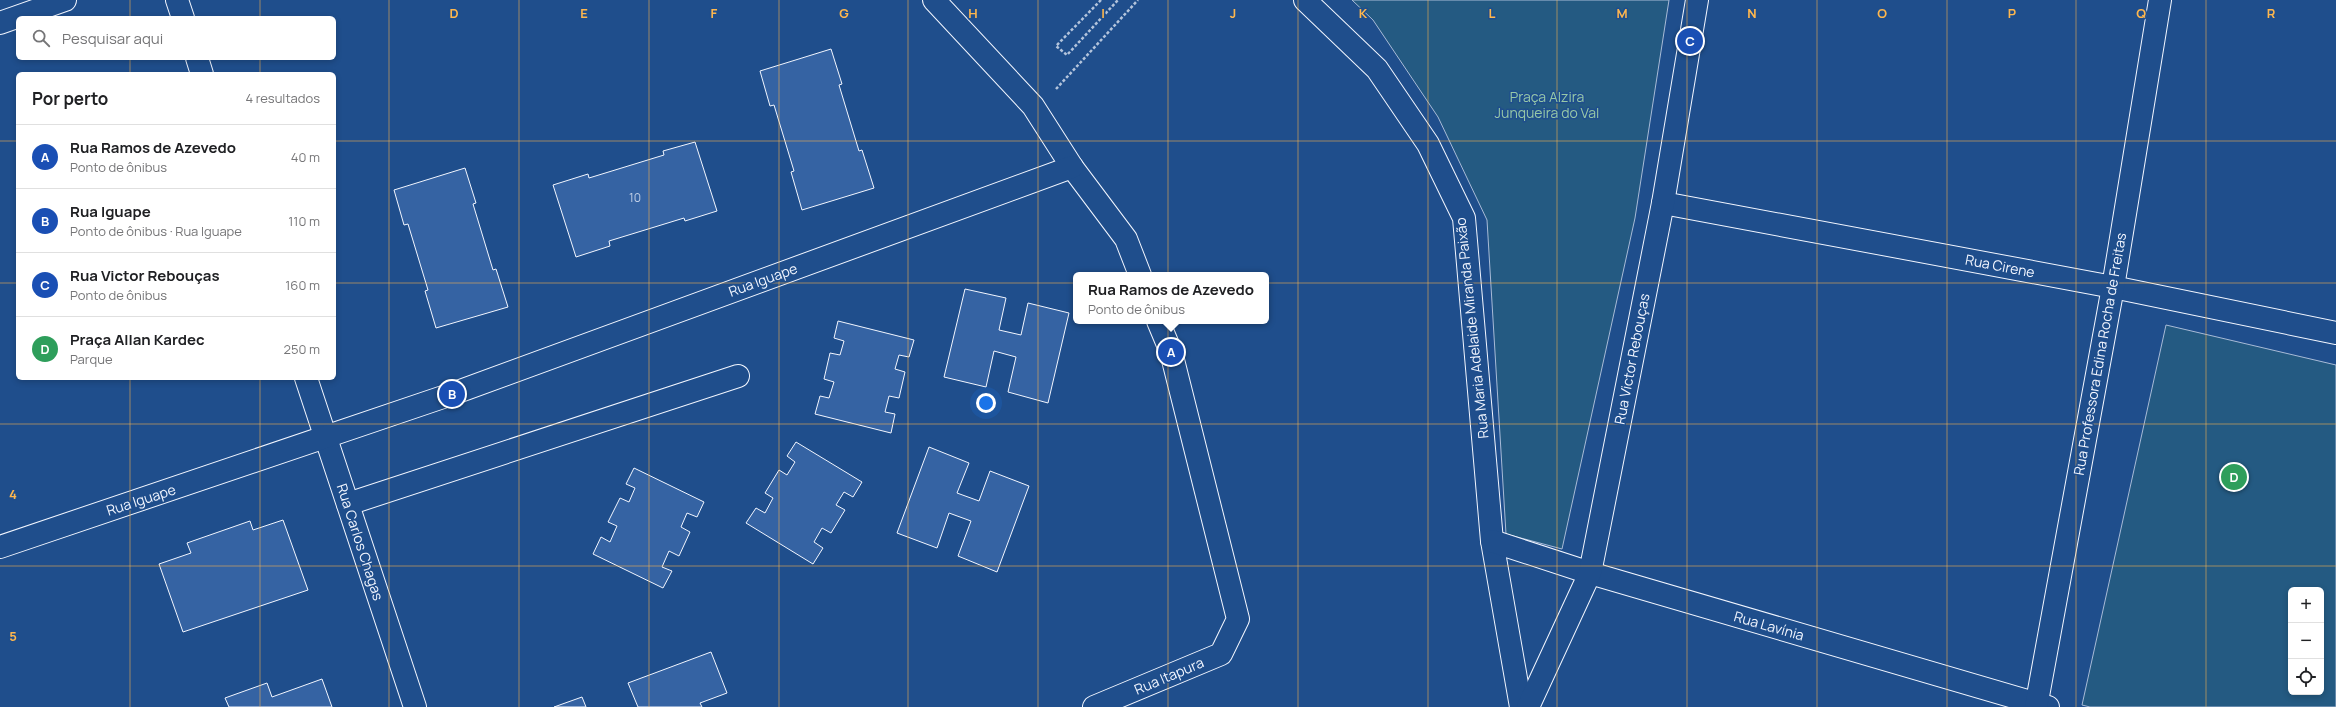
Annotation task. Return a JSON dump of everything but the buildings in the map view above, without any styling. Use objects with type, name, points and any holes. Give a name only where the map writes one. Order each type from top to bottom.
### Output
[{"type":"street","points":[[20,16],[65,0]]},
{"type":"street","points":[[177,0],[182,16]]},
{"type":"street","points":[[934,0],[1033,106],[1072,167],[1126,239],[1139,272]]},
{"type":"street","name":"Rua Maria Adelaide Miranda Paixão","points":[[1305,0],[1377,69],[1428,144],[1464,218],[1492,541],[1521,707]]},
{"type":"street","name":"Rua Victor Rebouças","points":[[1528,707],[1590,573],[1663,203],[1697,0]]},
{"type":"street","name":"Rua Professora Edina Rocha de Freitas","points":[[2041,706],[2113,287],[2160,0]]},
{"type":"street","points":[[0,23],[16,17]]},
{"type":"street","points":[[198,60],[201,72]]},
{"type":"street","name":"Rua Iguape","points":[[0,547],[326,438],[1072,167]]},
{"type":"street","name":"Rua Cirene","points":[[1663,203],[2113,287],[2336,333]]},
{"type":"street","name":"Rua Itapura","points":[[1107,705],[1221,654],[1238,619],[1171,352],[1159,324]]},
{"type":"street","points":[[348,504],[738,376]]},
{"type":"street","name":"Rua Carlos Chagas","points":[[307,380],[415,707]]},
{"type":"street","name":"Rua Lavínia","points":[[1492,541],[1590,573],[2041,706]]},
{"type":"path","points":[[1100,0],[1056,46],[1067,55],[1118,0]]},
{"type":"path","points":[[1033,106],[1062,85],[1138,0]]},
{"type":"green space","name":"Praça Alzira Junqueira do Val","points":[[1352,0],[1669,0],[1635,218],[1562,549],[1506,534],[1487,220],[1438,117],[1373,20]]},
{"type":"green space","points":[[2166,325],[2336,365],[2336,707],[2090,707],[2082,705]]},
{"type":"place","name":"Rua Victor Rebouças","points":[[1690,41]]},
{"type":"place","name":"Rua Ramos de Azevedo","points":[[1171,352]]},
{"type":"place","name":"Rua Iguape","points":[[452,394]]},
{"type":"place","name":"Praça Allan Kardec","points":[[2234,477]]}]
